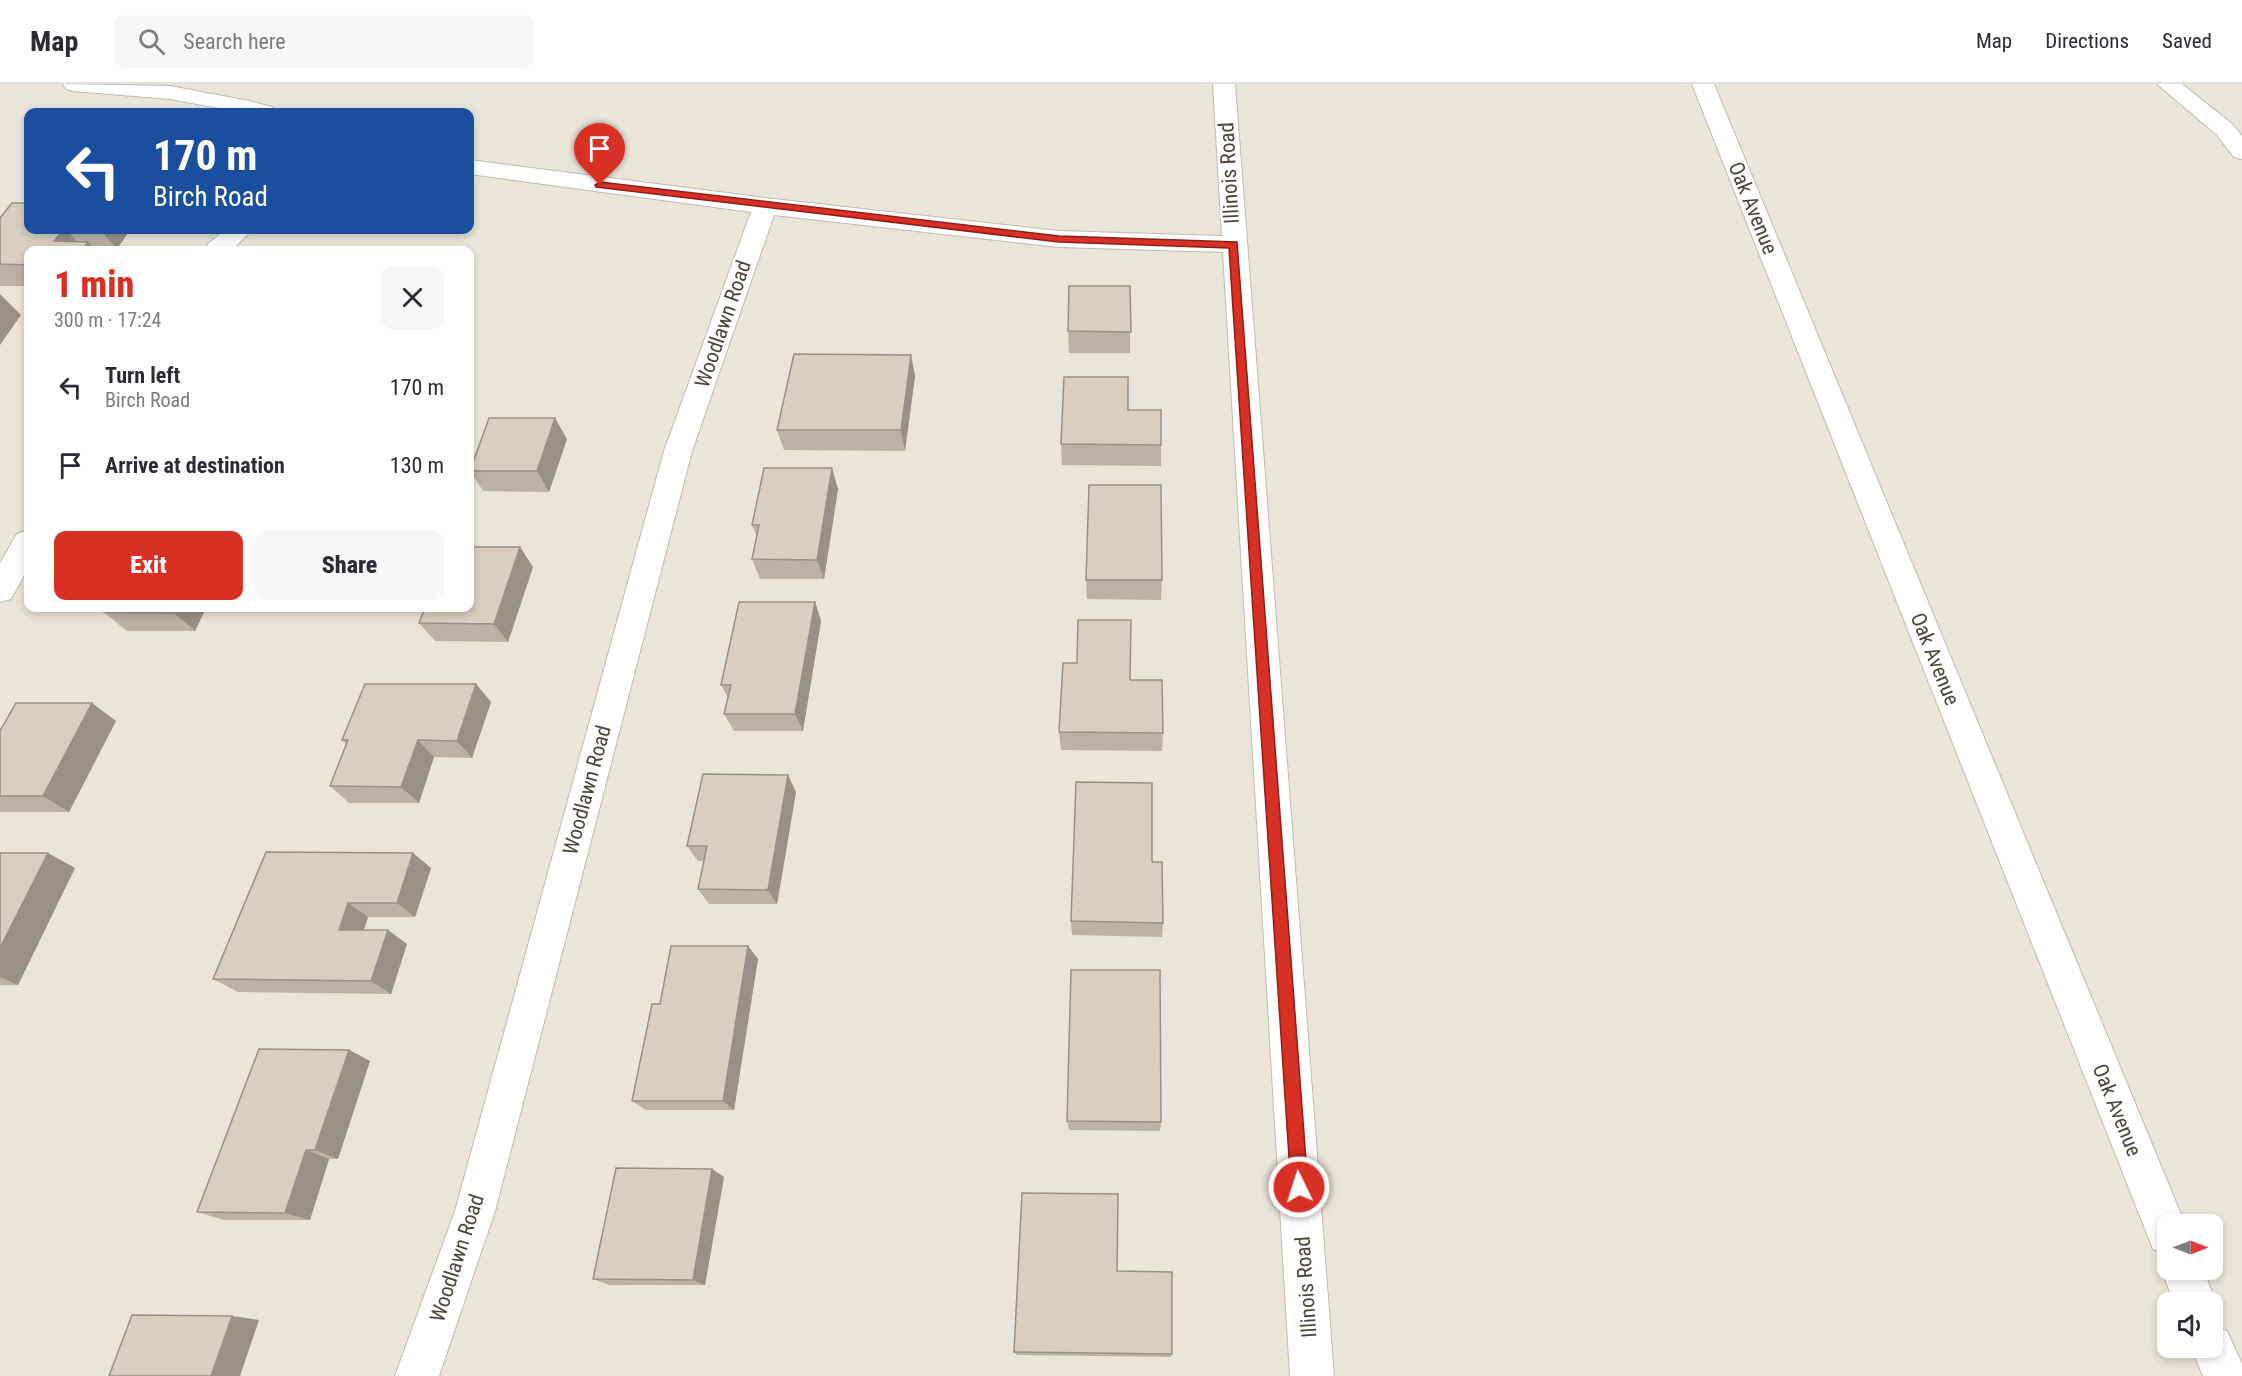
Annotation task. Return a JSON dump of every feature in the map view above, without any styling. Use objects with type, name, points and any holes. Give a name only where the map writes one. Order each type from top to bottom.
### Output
[{"type":"street","points":[[74,84],[152,89],[210,98],[249,108]]},
{"type":"street","name":"Illinois Road","points":[[1224,84],[1312,1376]]},
{"type":"street","name":"Oak Avenue","points":[[1703,84],[2160,1214]]},
{"type":"street","points":[[2168,84],[2224,129],[2242,152]]},
{"type":"street","points":[[474,168],[765,206],[1059,239],[1234,244]]},
{"type":"street","name":"Woodlawn Road","points":[[417,1376],[475,1211],[678,451],[765,206]]},
{"type":"street","points":[[222,246],[235,234]]},
{"type":"street","points":[[0,590],[24,550]]},
{"type":"street","points":[[2217,1358],[2225,1376]]},
{"type":"shaded area","points":[[0,84],[2242,84],[2242,1376],[0,1376]]},
{"type":"building","points":[[12,203],[24,203],[24,234],[60,234],[54,241],[88,242],[85,246],[24,246],[24,265],[0,264],[0,218]]},
{"type":"building","points":[[1069,286],[1130,286],[1131,332],[1068,331]]},
{"type":"building","points":[[794,354],[911,355],[901,430],[777,430]]},
{"type":"building","points":[[1064,377],[1128,377],[1128,410],[1161,410],[1161,445],[1061,444]]},
{"type":"building","points":[[489,418],[555,418],[537,471],[474,471],[474,460]]},
{"type":"building","points":[[764,468],[832,468],[817,560],[752,559],[759,525],[752,525]]},
{"type":"building","points":[[1089,485],[1161,485],[1162,580],[1086,580]]},
{"type":"building","points":[[474,547],[520,547],[494,624],[419,623],[423,612],[474,612]]},
{"type":"building","points":[[739,602],[815,602],[795,714],[724,714],[731,685],[721,685]]},
{"type":"building","points":[[104,612],[174,612],[174,613]]},
{"type":"building","points":[[1078,620],[1131,620],[1130,680],[1162,680],[1163,733],[1059,732],[1063,663],[1077,663]]},
{"type":"building","points":[[365,684],[476,684],[457,741],[418,740],[401,787],[330,786],[348,740],[342,740]]},
{"type":"building","points":[[16,703],[92,703],[43,796],[0,796],[0,731]]},
{"type":"building","points":[[703,774],[788,775],[768,890],[698,889],[707,846],[687,846]]},
{"type":"building","points":[[1076,782],[1152,783],[1152,862],[1162,862],[1163,923],[1071,921]]},
{"type":"building","points":[[266,852],[413,853],[397,903],[348,903],[339,930],[388,930],[371,981],[213,979]]},
{"type":"building","points":[[0,853],[48,853],[0,948]]},
{"type":"building","points":[[671,946],[748,946],[723,1101],[632,1101],[652,1004],[660,1004]]},
{"type":"building","points":[[1071,970],[1160,970],[1161,1122],[1067,1121]]},
{"type":"building","points":[[259,1049],[349,1050],[315,1150],[306,1150],[285,1213],[197,1212]]},
{"type":"building","points":[[616,1168],[712,1169],[693,1280],[593,1279]]},
{"type":"building","points":[[1022,1193],[1118,1194],[1117,1271],[1172,1272],[1172,1354],[1014,1352]]},
{"type":"building","points":[[132,1315],[232,1316],[211,1376],[109,1376]]},
{"type":"route","points":[[600,185],[1059,239],[1234,244],[1299,1187]]}]
